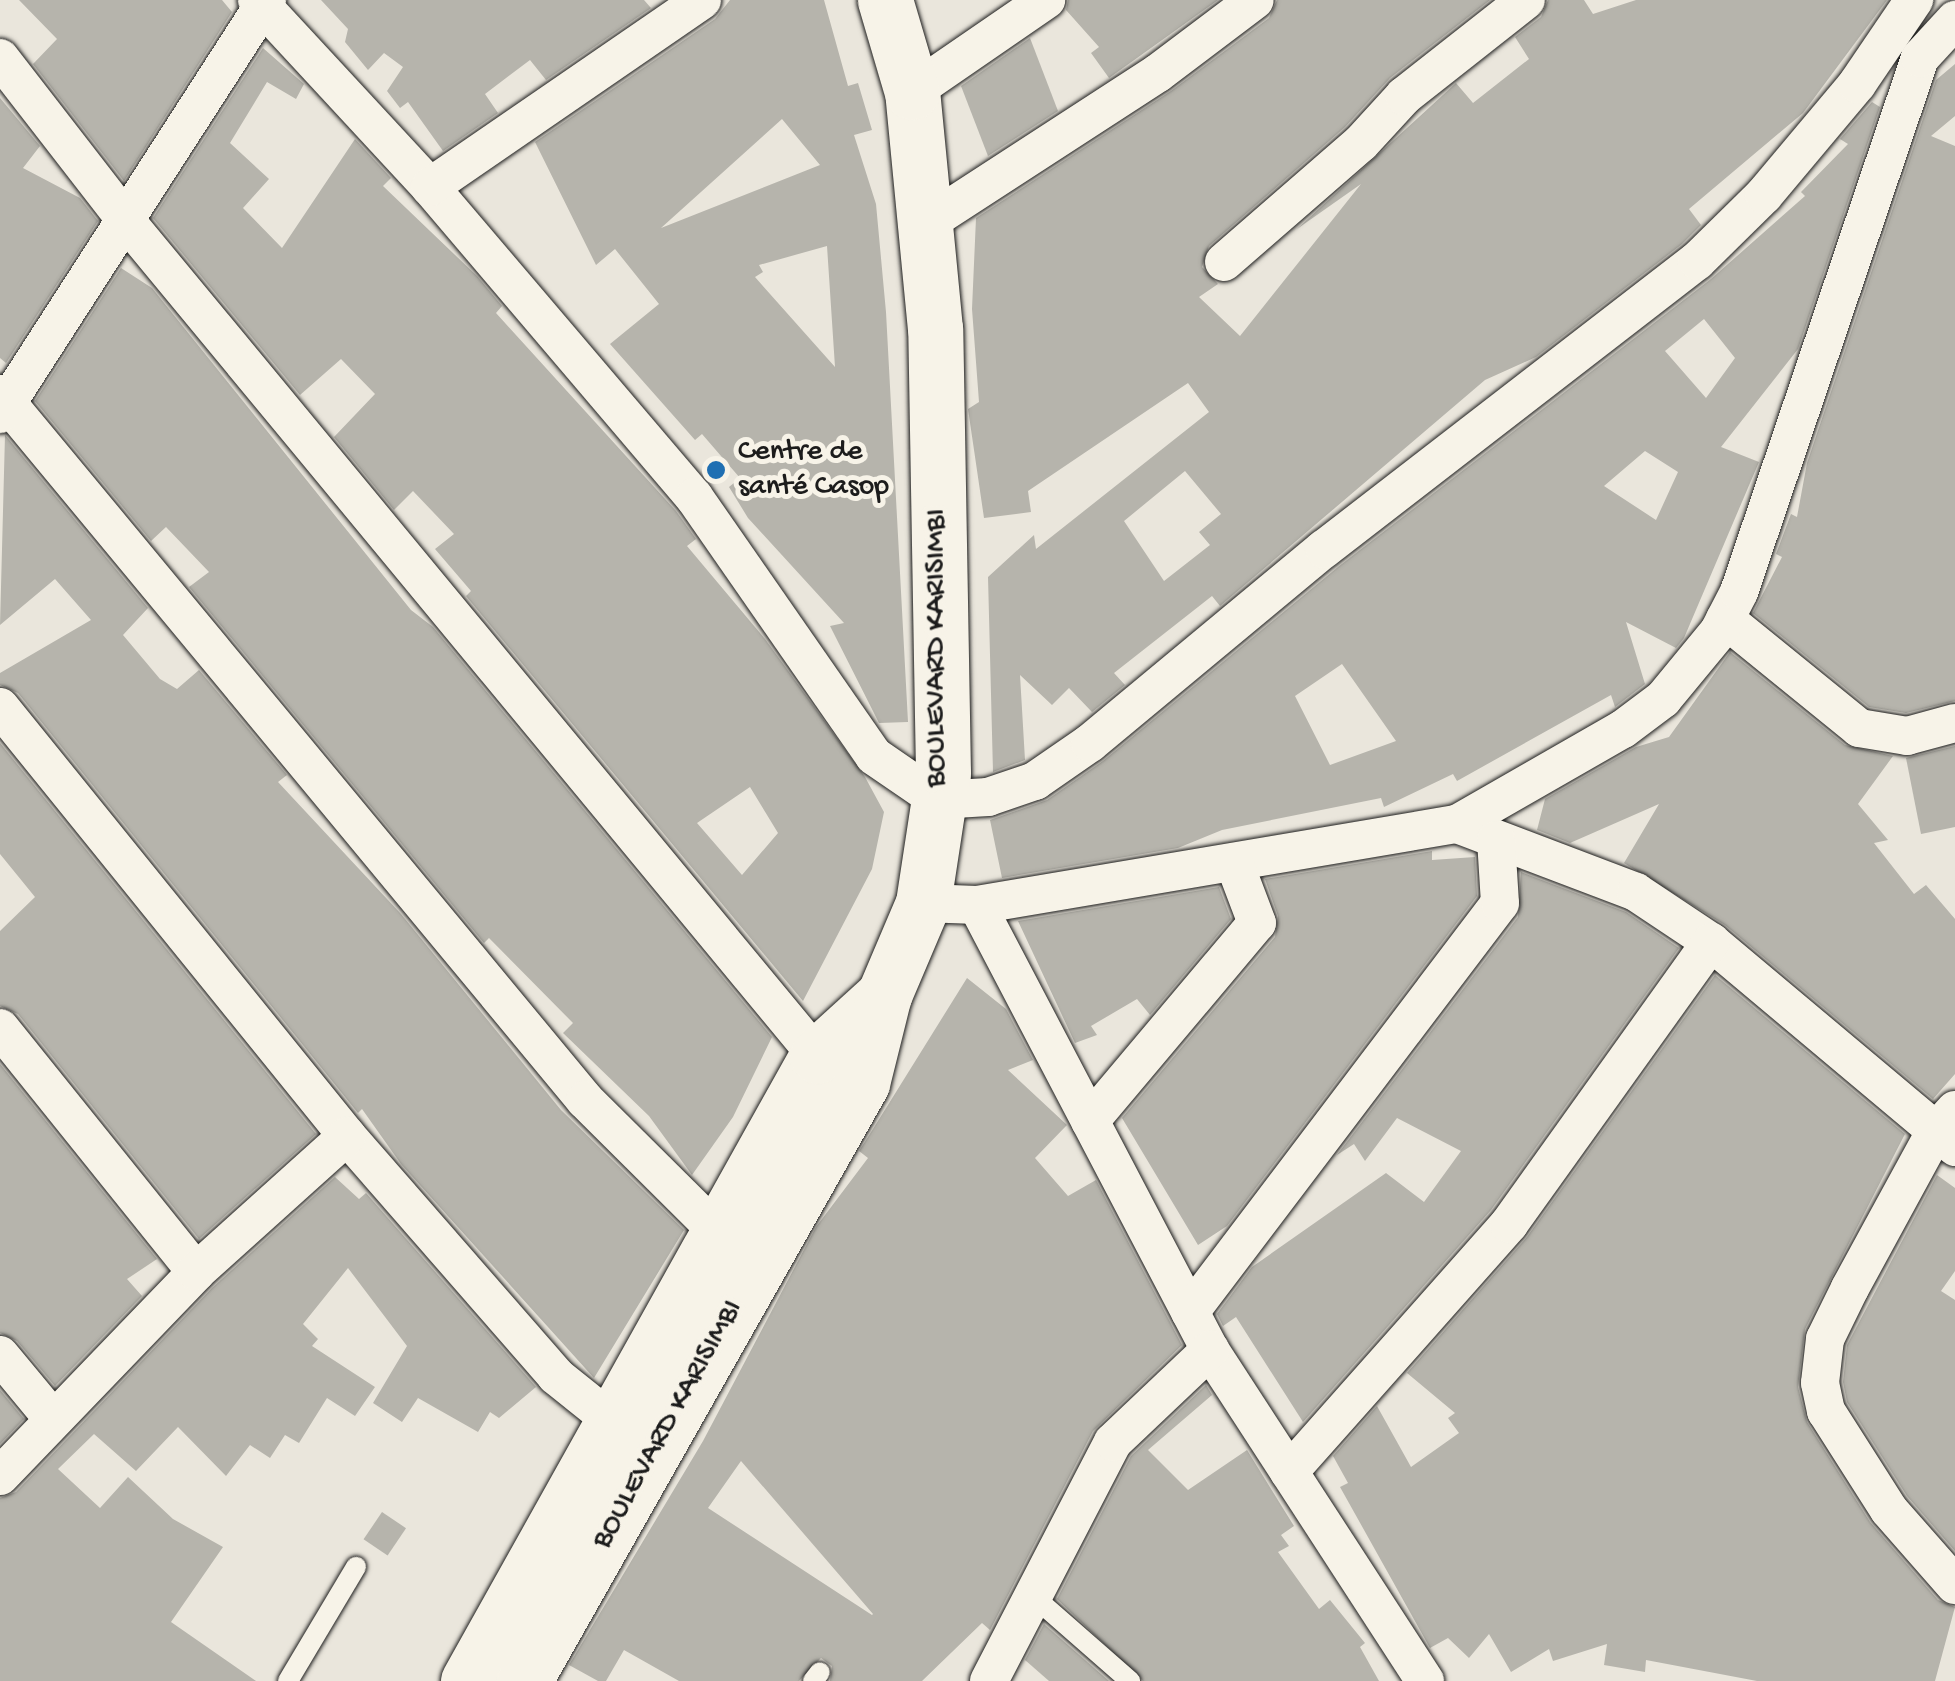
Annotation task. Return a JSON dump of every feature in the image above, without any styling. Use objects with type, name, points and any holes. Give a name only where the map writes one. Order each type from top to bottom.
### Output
[{"type":"main road","name":"BOULEVARD KARISIMBI","points":[[538,1676],[839,1070],[884,995],[923,903],[938,800],[938,427],[927,224],[912,92],[885,0]]},
{"type":"main road","points":[[468,1681],[716,1231],[839,1070]]},
{"type":"street","points":[[430,187],[702,0]]},
{"type":"street","points":[[912,92],[1046,0]]},
{"type":"street","points":[[927,224],[1158,73],[1255,0]]},
{"type":"street","points":[[1224,262],[1361,143],[1404,96],[1526,0]]},
{"type":"street","points":[[716,1231],[586,1100],[2,404],[127,222],[262,1],[430,187],[694,496],[874,756],[938,800],[988,797],[1035,780],[1090,744],[1324,548],[1697,261],[1838,106],[1897,34],[1914,0]]},
{"type":"street","points":[[923,903],[977,905],[1457,824],[1623,730],[1663,699],[1725,619],[1920,58],[1955,20]]},
{"type":"street","points":[[0,58],[127,222],[839,1070]]},
{"type":"street","points":[[1725,619],[1859,728],[1908,736],[1955,723]]},
{"type":"street","points":[[0,707],[348,1136],[556,1376],[611,1420]]},
{"type":"street","points":[[1457,824],[1636,892],[1710,942],[1948,1130],[1825,1339],[1820,1383],[1826,1411],[1889,1510],[1955,1585]]},
{"type":"street","points":[[1190,1312],[1500,902],[1496,840]]},
{"type":"street","points":[[1090,1120],[1257,922],[1234,862]]},
{"type":"street","points":[[977,905],[1210,1350],[1424,1680],[1458,1681]]},
{"type":"street","points":[[1289,1472],[1509,1224],[1710,942]]},
{"type":"street","points":[[0,1028],[196,1272]]},
{"type":"street","points":[[0,1476],[196,1272],[348,1136]]},
{"type":"street","points":[[989,1681],[1113,1442],[1210,1350]]},
{"type":"street","points":[[0,1355],[53,1419]]},
{"type":"lane","points":[[288,1681],[356,1567]]},
{"type":"lane","points":[[1033,1596],[1130,1681]]},
{"type":"building","points":[[19,0],[222,0],[232,12],[124,181],[33,64],[57,39]]},
{"type":"building","points":[[321,0],[644,0],[651,8],[546,80],[530,60],[485,94],[498,113],[443,151],[408,102],[400,108],[387,91],[403,67],[384,53],[368,70],[345,42],[348,29]]},
{"type":"building","points":[[730,0],[824,0],[848,86],[858,83],[872,130],[854,135],[876,204],[886,312],[908,722],[879,723],[830,626],[844,623],[748,518],[729,487],[740,478],[702,434],[695,440],[610,344],[659,304],[615,249],[596,265],[535,142],[715,19]],"holes":[[[782,119],[820,165],[661,228]],[[827,246],[835,367],[755,277],[763,272],[759,265]]]},
{"type":"building","points":[[1068,0],[1218,0],[1109,78],[1091,53],[1099,47],[1066,10]]},
{"type":"building","points":[[1277,0],[1490,0],[1390,78],[1345,127],[1209,246],[1202,267],[1218,284],[1199,297],[1240,336],[1361,184],[1297,229],[1456,83],[1473,103],[1529,59],[1515,37],[1541,17],[1548,0],[1584,0],[1593,14],[1636,0],[1887,0],[1803,113],[1689,209],[1701,225],[1682,244],[1536,357],[1485,380],[1220,606],[1212,596],[1114,673],[1125,685],[1092,712],[1069,688],[1052,705],[1020,675],[1025,760],[993,772],[988,577],[1034,535],[1036,549],[1209,412],[1188,383],[1028,491],[1031,512],[984,518],[968,409],[979,402],[972,309],[976,218],[1171,91],[1269,18]],"holes":[[[1185,471],[1221,514],[1199,532],[1210,545],[1164,581],[1124,521]]]},
{"type":"building","points":[[1030,38],[1058,111],[988,156],[961,86]]},
{"type":"building","points":[[263,48],[304,84],[296,99],[267,82],[230,143],[269,179],[243,208],[282,248],[355,139],[391,178],[383,186],[477,276],[502,306],[496,313],[676,511],[696,539],[687,546],[765,639],[865,777],[884,812],[872,869],[803,1001],[466,596],[471,591],[435,549],[454,534],[413,491],[394,510],[334,437],[375,394],[341,359],[300,395],[153,218]],"holes":[[[750,787],[778,833],[742,875],[697,823]]]},
{"type":"building","points":[[1955,64],[1955,116],[1931,136],[1955,146],[1955,701],[1906,713],[1869,707],[1753,613],[1782,557],[1776,554],[1791,514],[1797,517],[1807,463],[1936,80]]},
{"type":"building","points":[[0,98],[40,146],[23,168],[80,198],[98,221],[6,363],[0,358]]},
{"type":"building","points":[[1872,102],[1880,107],[1798,349],[1721,447],[1759,462],[1684,638],[1676,648],[1626,622],[1645,684],[1615,707],[1611,695],[1457,781],[1453,774],[1384,807],[1381,798],[1222,830],[1178,848],[1002,878],[990,820],[1047,800],[1103,761],[1338,567],[1711,279],[1805,196],[1801,192],[1848,144],[1840,139]],"holes":[[[1704,319],[1735,358],[1706,398],[1665,351]],[[1645,451],[1678,472],[1656,520],[1604,486]],[[1342,664],[1396,741],[1330,765],[1295,696]]]},
{"type":"building","points":[[121,268],[152,288],[411,610],[433,627],[772,1037],[733,1117],[692,1175],[649,1116],[563,1033],[573,1023],[489,938],[484,943],[189,587],[209,572],[166,527],[151,541],[35,401]]},
{"type":"building","points":[[5,435],[148,608],[123,635],[160,679],[177,689],[199,670],[287,775],[278,782],[401,914],[561,1110],[684,1230],[594,1378],[401,1164],[362,1109],[358,1113],[18,693],[0,685],[0,673],[91,620],[55,579],[0,625]]},
{"type":"building","points":[[1730,652],[1845,745],[1893,756],[1858,804],[1888,840],[1874,843],[1914,894],[1926,885],[1955,919],[1955,1074],[1933,1099],[1725,925],[1624,863],[1659,804],[1570,843],[1537,830],[1545,799],[1636,747],[1669,737]]},
{"type":"building","points":[[0,743],[316,1134],[199,1239],[18,1014],[0,1006],[0,931],[35,897],[0,854]]},
{"type":"building","points":[[1955,746],[1955,827],[1921,834],[1906,758]]},
{"type":"building","points":[[1432,851],[1432,860],[1475,857],[1477,896],[1227,1226],[1198,1245],[1122,1118],[1275,937],[1278,916],[1265,879]]},
{"type":"building","points":[[1521,872],[1626,912],[1679,948],[1491,1210],[1303,1422],[1236,1317],[1223,1326],[1217,1314],[1252,1267],[1386,1173],[1424,1202],[1461,1151],[1397,1118],[1365,1161],[1354,1144],[1337,1155],[1518,917]]},
{"type":"building","points":[[1219,887],[1231,919],[1150,1015],[1137,999],[1091,1026],[1097,1035],[1075,1043],[1018,921]]},
{"type":"building","points":[[1715,975],[1905,1134],[1805,1329],[1798,1387],[1807,1422],[1870,1522],[1938,1600],[1955,1607],[1935,1681],[1757,1681],[1646,1660],[1645,1672],[1604,1665],[1607,1644],[1553,1661],[1549,1649],[1511,1672],[1489,1634],[1469,1658],[1448,1638],[1430,1648],[1340,1487],[1348,1483],[1333,1456],[1377,1406],[1411,1467],[1459,1433],[1448,1418],[1455,1413],[1407,1373],[1527,1237]]},
{"type":"building","points":[[967,978],[1006,1009],[1033,1060],[1008,1070],[1067,1125],[1035,1158],[1068,1196],[1096,1180],[1182,1345],[1093,1431],[990,1630],[982,1623],[922,1681],[830,1681],[832,1666],[821,1658],[799,1681],[679,1681],[624,1650],[606,1681],[598,1681],[569,1665],[703,1441],[816,1227],[868,1158],[859,1151]],"holes":[[[741,1461],[873,1614],[708,1508]]]},
{"type":"building","points":[[0,1064],[157,1259],[127,1279],[142,1296],[55,1386],[17,1341],[0,1333]]},
{"type":"building","points":[[1937,1175],[1955,1188],[1955,1271],[1941,1291],[1955,1300],[1955,1551],[1907,1496],[1847,1402],[1843,1382],[1847,1345]]},
{"type":"building","points":[[335,1177],[359,1199],[366,1193],[536,1387],[499,1418],[490,1412],[478,1432],[418,1398],[402,1422],[373,1403],[407,1346],[348,1268],[303,1324],[318,1339],[312,1346],[375,1387],[355,1416],[327,1398],[299,1443],[285,1435],[270,1458],[250,1445],[226,1476],[178,1427],[136,1471],[94,1434],[58,1469],[100,1508],[128,1477],[173,1519],[223,1547],[171,1622],[256,1681],[0,1681],[0,1498],[16,1492],[212,1288]]},
{"type":"building","points":[[1206,1385],[1212,1395],[1148,1450],[1188,1490],[1247,1450],[1294,1526],[1281,1535],[1289,1546],[1278,1552],[1319,1609],[1330,1600],[1365,1643],[1360,1647],[1379,1681],[1143,1681],[1057,1599],[1131,1456]]},
{"type":"building","points":[[0,1390],[24,1419],[0,1444]]},
{"type":"building","points":[[382,1512],[406,1528],[388,1556],[364,1539]]},
{"type":"building","points":[[1044,1624],[1109,1681],[1049,1681],[1025,1660]]},
{"type":"place","name":"Centre de santé Casop","points":[[716,470]]}]
